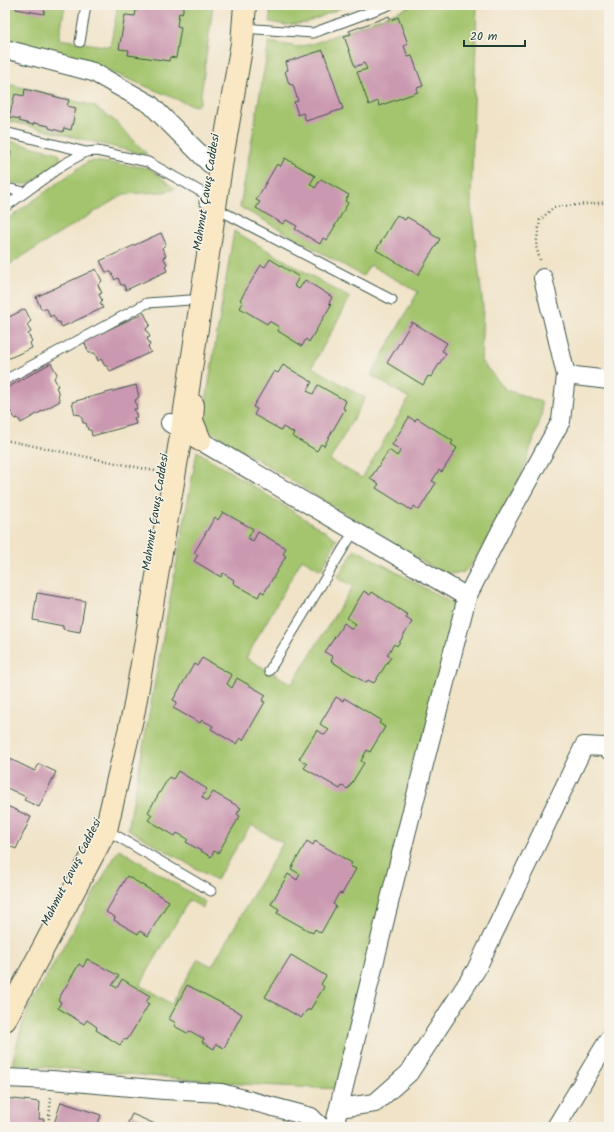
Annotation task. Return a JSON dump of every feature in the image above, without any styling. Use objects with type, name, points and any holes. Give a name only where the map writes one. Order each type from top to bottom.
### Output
[{"type":"main road","name":"Mahmut Çavuş Caddesi","points":[[5,997],[102,828],[161,472],[184,431],[190,300],[212,204],[210,164],[243,28],[233,5]]},
{"type":"main road","points":[[5,1020],[102,828],[134,710],[184,431],[212,204],[223,153],[243,28],[245,5]]},
{"type":"main road","points":[[243,28],[253,5]]},
{"type":"street","points":[[5,49],[93,72],[150,104],[210,164]]},
{"type":"street","points":[[334,1127],[406,831],[467,597],[503,526],[561,421],[566,375],[544,278]]},
{"type":"street","points":[[566,375],[609,380]]},
{"type":"street","points":[[184,431],[467,597]]},
{"type":"street","points":[[339,1108],[375,1103],[409,1073],[476,970],[584,746],[604,747],[609,750]]},
{"type":"street","points":[[556,1127],[609,1039]]},
{"type":"street","points":[[8,1077],[164,1090],[221,1093],[310,1117],[321,1127]]},
{"type":"lane","points":[[80,42],[86,5]]},
{"type":"lane","points":[[243,28],[313,33],[389,5]]},
{"type":"lane","points":[[5,132],[86,152],[97,151],[148,162],[212,204],[392,300]]},
{"type":"lane","points":[[5,207],[64,164],[86,152]]},
{"type":"lane","points":[[5,188],[24,192]]},
{"type":"lane","points":[[5,380],[147,303],[190,300]]},
{"type":"lane","points":[[269,671],[354,531]]},
{"type":"lane","points":[[102,828],[211,891]]},
{"type":"path","points":[[544,278],[536,246],[540,220],[554,207],[609,202]]},
{"type":"path","points":[[5,440],[161,472]]},
{"type":"path","points":[[48,1127],[52,1080]]},
{"type":"green space","points":[[5,5],[65,5],[59,39],[110,47],[118,5],[213,5],[200,103],[196,106],[188,104],[88,62],[5,41]]},
{"type":"green space","points":[[270,5],[348,5],[306,23],[286,25],[270,22]]},
{"type":"green space","points":[[414,5],[477,5],[471,206],[483,306],[481,361],[505,389],[541,402],[542,415],[522,473],[477,559],[464,572],[451,574],[435,569],[211,431],[205,425],[204,413],[234,231],[350,298],[312,367],[365,398],[330,460],[362,478],[409,398],[371,375],[418,292],[370,265],[363,276],[240,207],[269,42],[298,47],[315,43]]},
{"type":"green space","points":[[5,83],[94,106],[115,121],[147,154],[5,120]]},
{"type":"green space","points":[[5,140],[55,152],[60,155],[60,163],[29,184],[19,184],[5,181]]},
{"type":"green space","points":[[92,161],[150,168],[175,189],[164,192],[124,194],[5,267],[5,221],[87,162]]},
{"type":"green space","points":[[197,451],[337,539],[321,570],[302,559],[246,658],[292,684],[353,586],[337,578],[355,549],[457,606],[336,1089],[242,1084],[12,1064],[21,1029],[29,1007],[119,849],[205,902],[203,908],[189,900],[140,985],[172,1004],[198,959],[212,966],[283,843],[251,825],[216,880],[128,829]]},
{"type":"building","points":[[17,5],[50,5],[49,8],[45,7],[44,14],[16,9]]},
{"type":"building","points":[[126,5],[184,5],[182,14],[179,13],[177,26],[181,27],[176,58],[170,57],[169,61],[128,55],[129,50],[119,49],[125,15],[135,16],[136,10],[125,9]]},
{"type":"building","points":[[389,16],[391,20],[398,17],[408,44],[404,46],[408,57],[412,56],[423,86],[417,88],[418,92],[379,106],[378,101],[369,105],[357,72],[367,69],[364,63],[355,67],[344,36],[351,34],[349,31]]},
{"type":"building","points":[[323,50],[343,109],[306,121],[303,113],[298,115],[294,102],[298,101],[293,85],[289,84],[285,71],[288,70],[286,62]]},
{"type":"building","points":[[25,89],[69,100],[67,106],[76,108],[71,130],[64,128],[63,132],[49,128],[49,126],[34,123],[33,125],[19,121],[20,119],[9,117],[15,94],[24,96]]},
{"type":"building","points":[[5,151],[11,152],[7,174],[5,173]]},
{"type":"building","points":[[285,158],[315,176],[310,184],[315,188],[321,179],[349,195],[345,201],[348,203],[327,240],[323,238],[320,244],[295,229],[297,226],[286,220],[283,224],[256,208],[260,202],[256,200],[277,164],[280,167]]},
{"type":"building","points":[[397,215],[405,220],[407,217],[431,231],[431,234],[440,239],[418,275],[376,250]]},
{"type":"building","points":[[161,233],[166,244],[162,248],[166,256],[163,257],[167,264],[165,266],[167,271],[126,290],[124,285],[121,285],[118,278],[115,280],[111,272],[106,272],[100,261]]},
{"type":"building","points":[[270,259],[299,277],[294,286],[299,289],[305,280],[332,297],[329,303],[331,305],[309,342],[306,339],[302,346],[278,331],[279,327],[269,321],[267,324],[240,308],[243,302],[240,300],[261,265],[265,267]]},
{"type":"building","points":[[96,269],[102,281],[98,285],[102,293],[99,294],[102,301],[100,303],[103,308],[62,327],[53,315],[50,317],[47,309],[41,309],[36,297]]},
{"type":"building","points":[[25,309],[31,321],[27,325],[31,332],[28,334],[32,341],[30,343],[32,348],[5,360],[5,319]]},
{"type":"building","points":[[144,313],[150,325],[146,329],[150,337],[147,338],[150,345],[148,347],[151,352],[110,371],[101,359],[98,361],[95,353],[89,353],[84,341]]},
{"type":"building","points":[[412,322],[447,343],[442,351],[446,353],[431,377],[428,376],[423,385],[387,363]]},
{"type":"building","points":[[51,363],[57,374],[54,378],[58,386],[56,387],[60,401],[21,423],[18,418],[15,419],[12,412],[9,413],[5,407],[5,389]]},
{"type":"building","points":[[283,365],[312,382],[307,391],[313,394],[318,385],[346,401],[343,408],[345,409],[324,446],[321,444],[317,451],[292,436],[294,433],[283,427],[281,430],[254,415],[257,409],[253,407],[274,371],[278,373]]},
{"type":"building","points":[[136,385],[139,397],[135,400],[137,409],[134,409],[137,417],[134,418],[136,424],[92,436],[91,430],[88,430],[86,423],[83,423],[81,415],[75,414],[72,402]]},
{"type":"building","points":[[409,417],[415,421],[417,418],[453,441],[451,444],[457,448],[442,472],[439,470],[432,481],[436,483],[419,510],[414,506],[411,510],[376,488],[379,484],[370,479],[389,450],[397,456],[401,450],[392,445]]},
{"type":"building","points":[[223,512],[253,529],[248,538],[251,540],[253,541],[258,532],[286,548],[283,554],[286,556],[264,593],[261,591],[258,597],[233,583],[234,580],[223,573],[221,577],[194,561],[198,555],[194,553],[215,517],[218,520]]},
{"type":"building","points":[[364,591],[370,595],[372,592],[408,615],[406,618],[412,622],[397,646],[394,644],[387,655],[391,657],[374,683],[368,680],[366,683],[331,661],[333,657],[325,652],[344,623],[352,629],[356,624],[347,618]]},
{"type":"building","points":[[37,593],[85,601],[80,632],[63,629],[63,626],[33,620]]},
{"type":"building","points":[[202,658],[232,675],[227,684],[232,688],[237,678],[266,695],[262,701],[265,702],[243,740],[240,738],[236,744],[211,729],[213,726],[202,720],[200,723],[173,708],[177,702],[173,700],[194,664],[197,666]]},
{"type":"building","points":[[336,697],[343,701],[344,698],[381,720],[379,723],[385,727],[370,752],[367,750],[361,761],[364,763],[348,789],[342,786],[340,789],[304,768],[307,764],[299,759],[317,730],[325,735],[329,730],[320,724]]},
{"type":"building","points":[[6,757],[35,771],[39,764],[56,772],[39,807],[24,800],[26,797],[5,787]]},
{"type":"building","points":[[178,771],[207,789],[202,797],[207,801],[213,792],[241,808],[237,814],[240,816],[218,853],[214,851],[211,857],[186,842],[188,839],[177,833],[175,836],[148,820],[152,815],[148,812],[169,777],[173,779]]},
{"type":"building","points":[[5,805],[31,817],[16,849],[5,844]]},
{"type":"building","points":[[307,841],[313,845],[315,841],[352,863],[350,866],[356,869],[342,894],[339,893],[333,904],[336,906],[321,933],[315,929],[313,933],[277,913],[279,909],[271,904],[288,874],[297,880],[300,874],[291,869]]},
{"type":"building","points":[[5,861],[9,864],[5,871]]},
{"type":"building","points":[[127,876],[169,901],[148,936],[140,931],[138,934],[114,920],[115,917],[106,912]]},
{"type":"building","points":[[291,955],[326,976],[321,984],[324,987],[310,1010],[307,1010],[301,1018],[265,997]]},
{"type":"building","points":[[87,959],[119,976],[112,985],[117,988],[122,979],[150,996],[146,1002],[149,1004],[127,1040],[124,1039],[120,1045],[96,1030],[97,1027],[87,1020],[84,1024],[58,1008],[61,1002],[58,1000],[79,964],[83,967]]},
{"type":"building","points":[[187,985],[242,1014],[224,1048],[216,1044],[214,1049],[202,1042],[204,1039],[190,1031],[187,1033],[174,1026],[176,1023],[169,1019]]},
{"type":"building","points":[[5,1098],[40,1102],[39,1119],[44,1119],[43,1127],[5,1127]]},
{"type":"building","points":[[61,1102],[101,1115],[97,1127],[53,1127]]},
{"type":"building","points":[[132,1114],[162,1127],[126,1127]]}]
